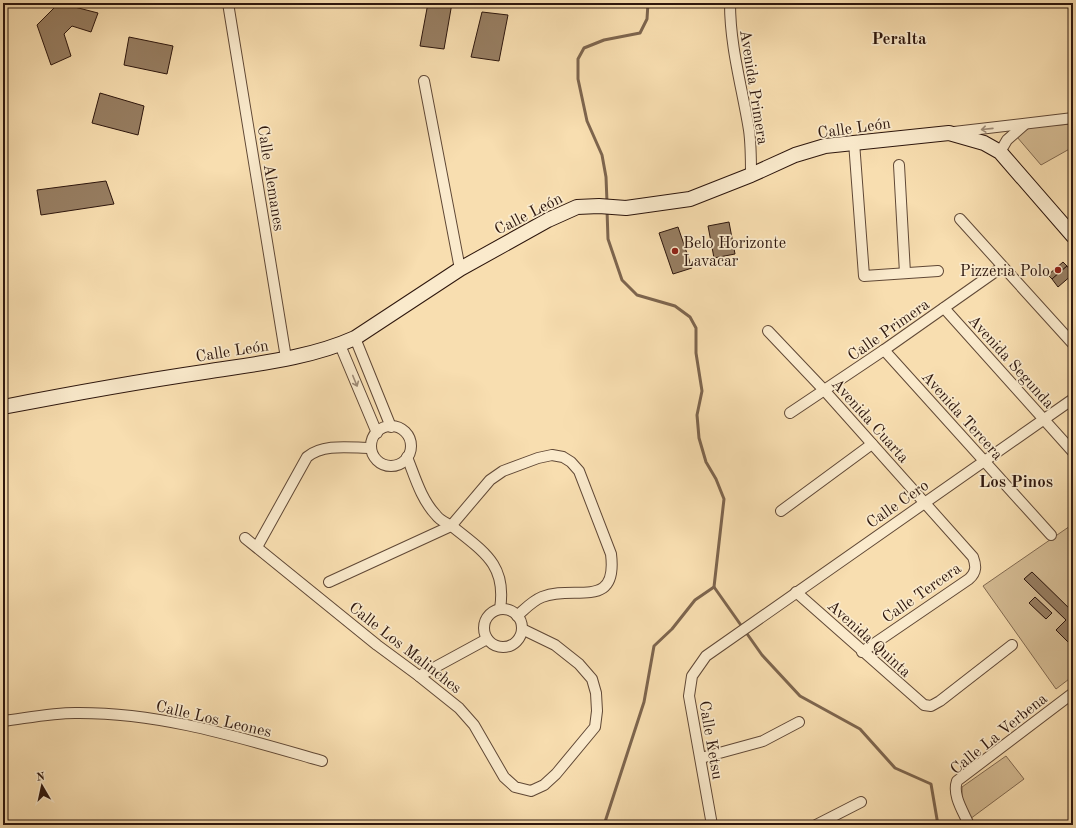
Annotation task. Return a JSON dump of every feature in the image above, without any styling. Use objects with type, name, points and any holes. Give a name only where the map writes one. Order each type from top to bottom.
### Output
[{"type":"main road","name":"Calle León","points":[[3,407],[102,387],[286,358],[340,345],[355,338],[460,269],[548,220],[577,207],[598,206],[626,208],[690,199],[751,175],[795,155],[825,146],[949,133],[984,143],[1000,152],[1073,236]]},
{"type":"street","name":"Calle Alemanes","points":[[228,3],[286,358]]},
{"type":"street","name":"Avenida Primera","points":[[730,3],[733,51],[749,131],[751,175]]},
{"type":"street","points":[[424,81],[460,269]]},
{"type":"street","points":[[949,133],[1073,118]]},
{"type":"street","points":[[1000,152],[1007,140],[1026,124]]},
{"type":"street","points":[[854,142],[864,276],[938,271]]},
{"type":"street","points":[[899,164],[906,273]]},
{"type":"street","points":[[960,219],[1073,344]]},
{"type":"street","name":"Calle Primera","points":[[790,413],[884,350],[1002,267]]},
{"type":"street","name":"Avenida Segunda","points":[[944,308],[1073,452]]},
{"type":"street","name":"Avenida Cuarta","points":[[768,331],[824,390],[973,557],[975,570]]},
{"type":"street","points":[[355,338],[391,427]]},
{"type":"street","points":[[340,345],[377,433]]},
{"type":"street","name":"Avenida Tercera","points":[[884,350],[1051,535]]},
{"type":"street","name":"Calle Cero","points":[[739,633],[1073,399]]},
{"type":"street","points":[[391,427],[403,430],[407,435],[411,447],[407,457],[402,463],[389,466],[377,460],[372,448],[373,438],[377,433],[391,427]]},
{"type":"street","points":[[781,512],[872,444]]},
{"type":"street","points":[[257,547],[307,457],[317,450],[325,448],[372,448]]},
{"type":"street","points":[[328,582],[451,526],[490,480],[503,471],[538,458],[552,455],[563,457],[571,462],[579,471],[611,554],[613,568],[610,579],[605,588],[596,592],[557,594],[543,597],[531,603],[517,616]]},
{"type":"street","points":[[407,457],[422,496],[436,516],[489,556],[495,566],[501,598],[500,609]]},
{"type":"street","name":"Calle Los Malinches","points":[[245,538],[377,645],[459,708],[474,725],[504,778],[515,787],[531,791],[544,785],[556,774],[595,727],[597,711],[596,693],[592,679],[579,664],[554,645],[522,629]]},
{"type":"street","name":"Calle Tercera","points":[[862,652],[969,578],[975,570]]},
{"type":"street","name":"Avenida Quinta","points":[[796,592],[862,652],[924,705],[931,706],[940,701],[1012,645]]},
{"type":"street","points":[[500,609],[506,610],[517,616],[522,629],[517,640],[508,647],[496,646],[487,639],[484,627],[485,621],[489,615],[500,609]]},
{"type":"street","name":"Calle Ketsu","points":[[712,825],[689,696],[692,676],[706,656],[739,633]]},
{"type":"street","points":[[419,676],[487,639]]},
{"type":"street","name":"Calle La Verbena","points":[[969,824],[956,793],[955,787],[957,781],[1073,693]]},
{"type":"street","name":"Calle Los Leones","points":[[3,721],[75,713],[147,717],[210,729],[322,761]]},
{"type":"street","points":[[701,758],[763,741],[799,722]]},
{"type":"street","points":[[816,825],[861,802]]},
{"type":"shaded area","points":[[1073,124],[1073,147],[1041,165],[1017,137],[1027,127]]},
{"type":"shaded area","points":[[1073,524],[1073,612],[1032,572],[1024,579],[1066,620],[1056,630],[1073,647],[1073,676],[1056,689],[983,586]],"holes":[[[1035,597],[1052,613],[1046,619],[1029,603]]]},
{"type":"shaded area","points":[[1006,756],[1024,779],[970,819],[962,798],[962,787]]},
{"type":"building","points":[[59,3],[98,13],[91,32],[72,26],[64,34],[71,56],[51,65],[37,25]]},
{"type":"building","points":[[428,3],[452,3],[444,49],[420,46]]},
{"type":"building","points":[[482,12],[508,15],[499,61],[471,57]]},
{"type":"building","points":[[129,37],[173,46],[167,74],[124,65]]},
{"type":"building","points":[[100,93],[144,106],[138,135],[92,123]]},
{"type":"building","points":[[106,181],[114,204],[41,215],[37,190]]},
{"type":"building","points":[[729,222],[735,254],[714,258],[708,226]]},
{"type":"building","name":"Belo Horizonte Lavacar","points":[[678,227],[692,268],[673,274],[659,233]]},
{"type":"building","name":"Pizzeria Polo","points":[[1063,262],[1067,266],[1052,279],[1048,275]]},
{"type":"building","points":[[1067,266],[1073,274],[1058,287],[1052,279]]},
{"type":"building","points":[[1032,572],[1073,612],[1073,647],[1056,630],[1066,620],[1024,579]]},
{"type":"building","points":[[1035,597],[1052,613],[1046,619],[1029,603]]},
{"type":"waterway","points":[[607,202],[606,177],[602,155],[587,121],[578,79],[578,59],[584,48],[604,40],[640,33],[647,19],[648,3]]},
{"type":"waterway","points":[[604,825],[644,702],[654,646],[672,629],[695,600],[714,587],[724,499],[716,479],[706,462],[699,438],[697,415],[702,391],[696,353],[696,328],[690,317],[675,306],[637,295],[622,280],[608,239],[607,210]]},
{"type":"waterway","points":[[714,587],[762,655],[800,696],[860,729],[895,768],[931,784],[938,825]]},
{"type":"place","name":"Belo Horizonte Lavacar","points":[[675,251]]},
{"type":"place","name":"Pizzeria Polo","points":[[1058,270]]},
{"type":"district","name":"Peralta","points":[[899,38]]},
{"type":"district","name":"Los Pinos","points":[[1016,481]]}]
